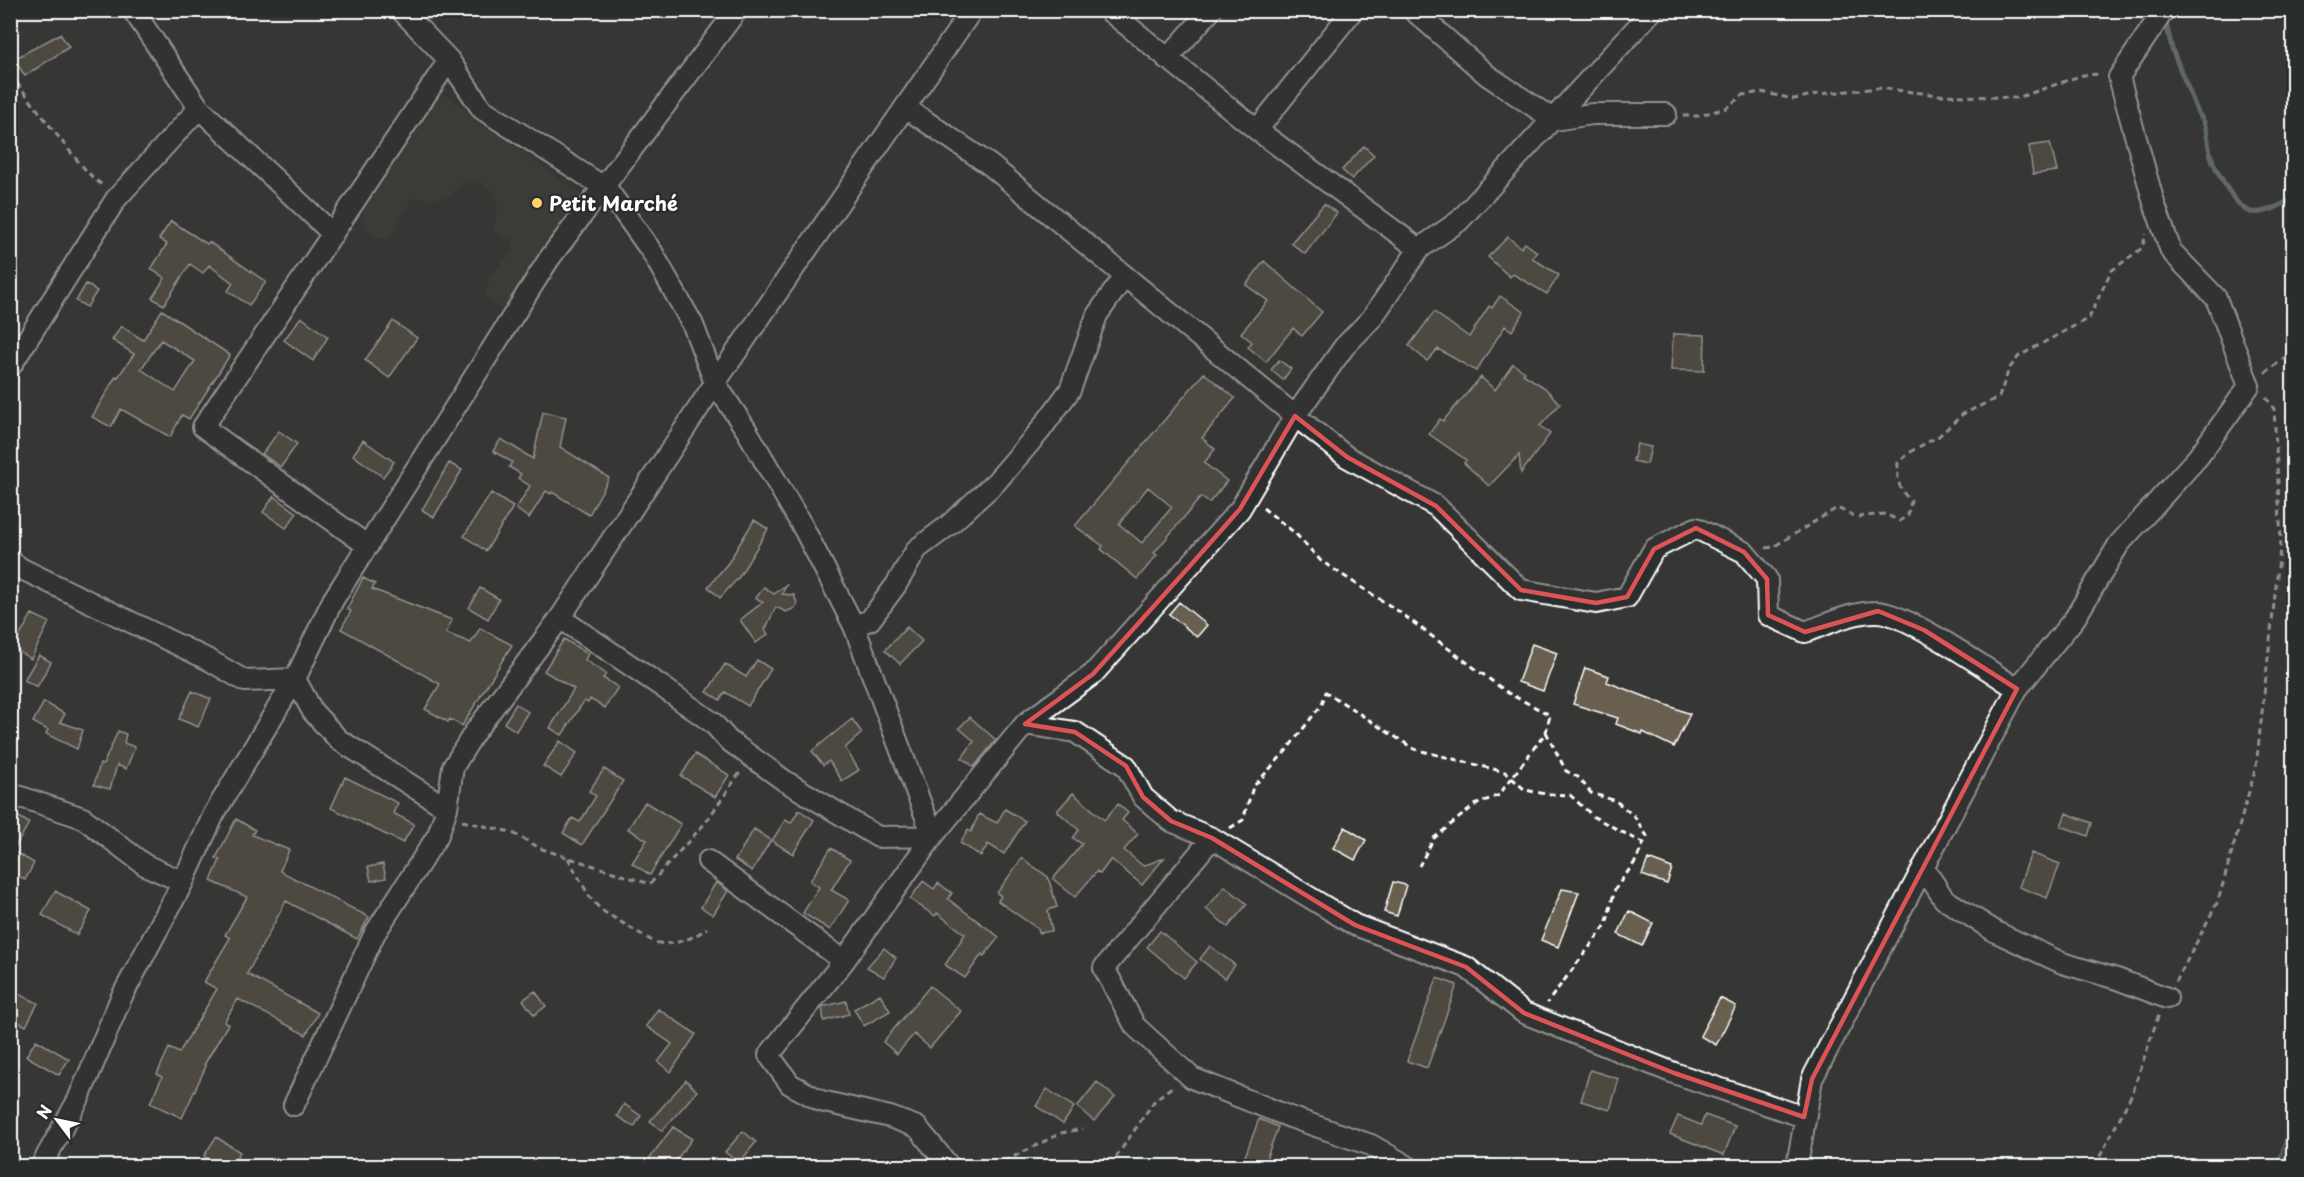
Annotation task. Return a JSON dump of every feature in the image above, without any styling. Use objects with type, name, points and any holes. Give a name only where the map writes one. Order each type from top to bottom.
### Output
[{"type":"street","points":[[133,10],[199,108],[333,234]]},
{"type":"street","points":[[401,10],[449,60],[482,108],[604,186],[652,252],[693,325],[715,383],[747,431],[804,530],[854,626],[933,836]]},
{"type":"street","points":[[41,1167],[78,1100],[121,998],[183,882],[214,814],[295,679],[333,600],[549,259],[737,10]]},
{"type":"street","points":[[294,1105],[375,933],[438,835],[447,808],[453,767],[474,733],[560,618],[715,383],[972,10]]},
{"type":"street","points":[[1108,10],[1257,130],[1419,249]]},
{"type":"street","points":[[1167,59],[1211,10]]},
{"type":"street","points":[[1257,130],[1353,10]]},
{"type":"street","points":[[1797,1167],[1812,1079],[2017,689],[2075,618],[2119,544],[2198,457],[2249,386],[2216,298],[2171,251],[2154,203],[2119,78],[2164,10]]},
{"type":"street","points":[[949,1167],[917,1127],[890,1117],[821,1101],[790,1084],[769,1055],[844,961],[933,836],[1025,724],[1093,674],[1232,517],[1248,495],[1295,416],[1344,347],[1385,302],[1419,249],[1459,221],[1554,120],[1650,12]]},
{"type":"street","points":[[1426,15],[1487,75],[1554,120],[1592,114],[1666,114]]},
{"type":"street","points":[[368,546],[202,427],[449,60]]},
{"type":"street","points":[[10,367],[123,191],[199,108]]},
{"type":"street","points":[[906,108],[990,165],[1124,278],[1347,457],[1436,506],[1521,590],[1596,603],[1627,597],[1654,549],[1696,528],[1744,552],[1767,579],[1768,615],[1805,632],[1844,617],[1878,611],[1924,630],[2017,689]]},
{"type":"street","points":[[854,626],[870,620],[896,585],[916,549],[949,525],[996,483],[1039,432],[1070,390],[1096,315],[1124,278]]},
{"type":"street","points":[[10,561],[22,569],[209,660],[245,681],[295,679]]},
{"type":"street","points":[[560,618],[661,686],[766,768],[879,837],[933,836]]},
{"type":"street","points":[[295,679],[313,712],[339,740],[447,808]]},
{"type":"street","points":[[1025,724],[1075,732],[1102,747],[1126,766],[1143,796],[1172,821],[1212,838],[1354,925],[1466,968],[1524,1013],[1674,1073],[1804,1117]]},
{"type":"street","points":[[10,803],[15,795],[83,818],[145,865],[183,882]]},
{"type":"street","points":[[1212,838],[1104,968],[1136,1026],[1192,1078],[1290,1118],[1371,1145],[1407,1167]]},
{"type":"street","points":[[708,861],[844,961]]},
{"type":"street","points":[[1923,867],[1944,899],[1996,932],[2062,963],[2116,979],[2167,998]]},
{"type":"path","points":[[1666,114],[1697,116],[1726,108],[1743,95],[1761,92],[1794,99],[1818,94],[1879,88],[1939,95],[2017,98],[2083,75],[2098,74],[2119,78]]},
{"type":"path","points":[[10,75],[49,120],[78,163],[98,184],[123,191]]},
{"type":"path","points":[[1744,552],[1773,547],[1802,526],[1837,507],[1857,517],[1885,514],[1900,521],[1908,515],[1911,501],[1902,493],[1897,482],[1898,463],[1913,450],[1939,436],[1963,414],[1999,397],[2009,369],[2019,356],[2089,318],[2111,271],[2142,248],[2154,203]]},
{"type":"path","points":[[2095,1167],[2132,1094],[2159,1012],[2218,901],[2256,767],[2281,540],[2274,409],[2264,393],[2249,386],[2294,350]]},
{"type":"path","points":[[1248,495],[1271,516],[1295,533],[1321,561],[1398,611],[1508,693],[1550,715],[1546,732],[1499,795],[1475,806],[1434,838],[1419,866]]},
{"type":"path","points":[[1212,838],[1243,820],[1253,787],[1293,742],[1322,704],[1326,692],[1414,748],[1505,772],[1510,779],[1525,790],[1570,795],[1594,818],[1643,843]]},
{"type":"path","points":[[1524,1013],[1543,1008],[1606,925],[1615,889],[1635,862],[1647,836],[1634,816],[1616,801],[1591,792],[1578,777],[1566,771],[1546,732]]},
{"type":"path","points":[[447,808],[460,820],[511,832],[542,849],[650,884],[706,822],[745,767],[750,765],[760,771],[766,768]]},
{"type":"path","points":[[567,856],[589,896],[601,910],[654,942],[663,944],[676,942],[697,936],[707,928]]},
{"type":"path","points":[[1110,1167],[1155,1100],[1170,1088],[1192,1078]]},
{"type":"path","points":[[995,1167],[1061,1133],[1082,1129]]},
{"type":"highlighted area","points":[[1295,416],[1347,457],[1436,506],[1521,590],[1596,603],[1627,597],[1654,549],[1696,528],[1744,552],[1767,579],[1768,615],[1805,632],[1878,611],[1924,630],[2017,689],[1812,1079],[1804,1117],[1674,1073],[1524,1013],[1466,967],[1355,925],[1212,838],[1171,821],[1143,797],[1126,766],[1075,732],[1025,724],[1093,674],[1240,509]]},
{"type":"shaded area","name":"Petit Marché","points":[[443,93],[581,196],[502,310],[484,296],[491,275],[512,251],[512,240],[494,230],[498,205],[493,192],[483,183],[472,180],[462,183],[451,195],[442,198],[411,200],[389,239],[377,236],[367,228],[363,219],[363,205]]},
{"type":"water","points":[[2293,1113],[2293,1166],[2277,1166]]},
{"type":"building","points":[[60,34],[69,47],[25,76],[14,59]]},
{"type":"building","points":[[2050,143],[2057,171],[2033,174],[2029,146]]},
{"type":"building","points":[[1364,146],[1374,155],[1352,179],[1342,170]]},
{"type":"building","points":[[1324,204],[1337,213],[1305,254],[1291,243]]},
{"type":"building","points":[[171,221],[207,244],[209,242],[266,282],[249,305],[228,291],[233,283],[209,265],[203,273],[190,264],[164,305],[152,298],[165,278],[151,269],[167,244],[159,239]]},
{"type":"building","points":[[1508,237],[1521,248],[1525,243],[1537,252],[1532,258],[1559,275],[1547,294],[1513,274],[1510,277],[1488,257]]},
{"type":"building","points":[[1264,261],[1322,312],[1302,336],[1293,328],[1266,362],[1248,347],[1252,342],[1241,333],[1268,301],[1246,285]]},
{"type":"building","points":[[86,284],[97,291],[87,307],[76,301]]},
{"type":"building","points":[[1500,296],[1524,312],[1512,331],[1505,326],[1476,371],[1438,349],[1427,361],[1409,346],[1434,312],[1469,337],[1489,306],[1492,308]]},
{"type":"building","points":[[162,310],[230,355],[189,419],[182,415],[170,437],[121,409],[111,427],[92,417],[116,376],[118,377],[134,354],[112,340],[121,326],[143,340]],"holes":[[[161,340],[195,361],[175,392],[141,369]]]},
{"type":"building","points":[[301,317],[328,337],[313,361],[284,340]]},
{"type":"building","points":[[393,321],[417,338],[389,378],[365,360]]},
{"type":"building","points":[[1673,334],[1705,335],[1704,371],[1671,370]]},
{"type":"building","points":[[1279,360],[1291,369],[1283,380],[1271,370]]},
{"type":"building","points":[[1513,364],[1525,372],[1523,374],[1545,388],[1560,404],[1540,426],[1550,434],[1521,473],[1519,455],[1489,486],[1464,463],[1466,460],[1429,434],[1440,419],[1443,421],[1481,377],[1495,390]]},
{"type":"building","points":[[1204,373],[1235,398],[1202,438],[1215,449],[1204,463],[1227,481],[1209,503],[1201,497],[1154,553],[1157,555],[1137,579],[1101,549],[1103,546],[1075,526]],"holes":[[[1148,487],[1172,507],[1142,543],[1119,524]]]},
{"type":"building","points":[[543,412],[566,417],[560,447],[609,478],[589,515],[552,492],[551,494],[546,491],[529,518],[516,509],[530,486],[518,478],[521,474],[509,467],[512,462],[493,451],[501,439],[533,459]]},
{"type":"building","points":[[279,431],[297,444],[281,467],[262,454]]},
{"type":"building","points":[[363,440],[394,462],[383,477],[353,455]]},
{"type":"building","points":[[1637,444],[1651,447],[1647,464],[1633,461]]},
{"type":"building","points":[[449,463],[462,470],[434,517],[422,510]]},
{"type":"building","points":[[491,493],[513,507],[486,551],[464,536]]},
{"type":"building","points":[[274,496],[297,513],[286,528],[263,512]]},
{"type":"building","points":[[754,520],[768,529],[739,577],[720,598],[708,587],[728,563]]},
{"type":"building","points":[[363,578],[375,584],[372,589],[452,620],[446,633],[471,643],[480,628],[512,645],[462,726],[450,719],[448,722],[425,709],[440,684],[341,629],[351,611],[347,609]]},
{"type":"building","points":[[787,584],[782,594],[794,595],[797,603],[795,608],[786,612],[776,607],[765,630],[768,634],[756,643],[740,620],[763,602],[756,598],[764,587],[774,594]]},
{"type":"building","points":[[480,588],[499,599],[488,619],[469,608]]},
{"type":"building","points":[[1179,602],[1207,625],[1197,637],[1169,614]]},
{"type":"building","points":[[32,614],[49,622],[31,659],[13,648]]},
{"type":"building","points":[[907,627],[922,641],[900,664],[885,650]]},
{"type":"building","points":[[564,639],[588,654],[585,660],[606,674],[603,678],[618,687],[605,708],[590,699],[588,703],[584,701],[562,735],[550,728],[574,689],[544,671]]},
{"type":"building","points":[[1532,644],[1557,653],[1543,691],[1518,682]]},
{"type":"building","points":[[39,655],[51,662],[37,687],[24,680]]},
{"type":"building","points":[[757,660],[771,669],[748,706],[725,692],[720,700],[707,692],[725,664],[746,677]]},
{"type":"building","points":[[1585,668],[1609,676],[1607,682],[1690,714],[1674,747],[1643,732],[1642,734],[1616,724],[1618,718],[1573,704]]},
{"type":"building","points":[[192,691],[211,699],[198,727],[179,719]]},
{"type":"building","points":[[44,702],[65,714],[60,722],[83,730],[77,749],[46,734],[48,730],[33,722]]},
{"type":"building","points":[[516,704],[528,712],[516,731],[504,723]]},
{"type":"building","points":[[970,717],[996,740],[974,767],[962,758],[974,741],[959,728]]},
{"type":"building","points":[[852,719],[862,733],[845,748],[859,770],[842,781],[829,761],[823,765],[812,751]]},
{"type":"building","points":[[118,731],[126,734],[124,743],[135,747],[126,769],[117,765],[110,789],[94,785],[100,764],[103,765]]},
{"type":"building","points":[[560,741],[577,753],[561,777],[543,766]]},
{"type":"building","points":[[695,754],[729,775],[715,797],[681,776]]},
{"type":"building","points":[[604,769],[623,781],[582,845],[563,833],[572,818],[580,822],[596,796],[589,791]]},
{"type":"building","points":[[345,777],[398,803],[393,813],[414,824],[403,843],[331,808]]},
{"type":"building","points":[[1073,793],[1104,820],[1118,804],[1128,813],[1122,820],[1138,834],[1124,850],[1143,866],[1164,858],[1142,885],[1111,859],[1100,874],[1097,871],[1075,897],[1053,879],[1082,844],[1073,838],[1079,830],[1057,811]]},
{"type":"building","points":[[645,802],[681,824],[650,875],[632,863],[647,840],[628,829]]},
{"type":"building","points":[[1005,809],[1025,821],[1004,854],[988,844],[981,856],[960,843],[968,830],[971,832],[979,814],[997,823]]},
{"type":"building","points":[[799,810],[814,820],[793,854],[772,841],[785,820],[791,823]]},
{"type":"building","points":[[2066,813],[2092,823],[2088,836],[2061,826]]},
{"type":"building","points":[[14,814],[29,823],[13,851],[34,863],[25,880],[10,872],[10,815]]},
{"type":"building","points":[[236,819],[255,830],[252,835],[289,850],[280,871],[369,917],[357,939],[286,901],[247,974],[318,1013],[306,1035],[238,999],[224,1022],[228,1024],[204,1065],[206,1066],[182,1118],[150,1103],[162,1077],[157,1074],[169,1048],[179,1053],[217,989],[204,982],[230,938],[225,935],[247,897],[211,881],[220,860],[216,858]]},
{"type":"building","points":[[1345,827],[1366,840],[1355,860],[1333,848]]},
{"type":"building","points":[[754,829],[771,840],[752,871],[735,860]]},
{"type":"building","points":[[831,848],[850,860],[831,890],[849,900],[830,930],[803,913],[819,887],[810,881]]},
{"type":"building","points":[[2031,853],[2060,864],[2047,898],[2019,887]]},
{"type":"building","points":[[1022,858],[1048,877],[1057,907],[1048,910],[1052,931],[1039,933],[1038,929],[998,901],[1001,896],[997,893]]},
{"type":"building","points":[[1648,859],[1672,868],[1667,884],[1642,875]]},
{"type":"building","points":[[383,864],[386,878],[371,881],[368,867]]},
{"type":"building","points":[[923,881],[934,889],[938,883],[952,893],[948,899],[999,937],[984,956],[982,954],[965,978],[945,965],[965,934],[937,913],[935,916],[910,899]]},
{"type":"building","points":[[716,882],[728,891],[713,915],[701,907]]},
{"type":"building","points":[[1393,882],[1406,885],[1397,916],[1384,912]]},
{"type":"building","points":[[1225,886],[1247,904],[1228,927],[1206,909]]},
{"type":"building","points":[[1562,889],[1579,892],[1558,947],[1541,940]]},
{"type":"building","points":[[55,891],[91,911],[77,935],[42,915]]},
{"type":"building","points":[[1629,911],[1653,923],[1642,946],[1618,934]]},
{"type":"building","points":[[1160,931],[1197,962],[1184,978],[1147,947]]},
{"type":"building","points":[[1210,946],[1235,965],[1225,979],[1200,959]]},
{"type":"building","points":[[884,948],[896,958],[884,977],[867,967]]},
{"type":"building","points":[[1437,978],[1457,985],[1427,1068],[1407,1061]]},
{"type":"building","points":[[930,986],[961,1011],[930,1048],[914,1034],[897,1054],[883,1042]]},
{"type":"building","points":[[10,990],[38,1003],[26,1026],[10,1018]]},
{"type":"building","points":[[535,991],[546,1006],[534,1015],[523,1000]]},
{"type":"building","points":[[880,994],[890,1011],[864,1026],[854,1009]]},
{"type":"building","points":[[1720,998],[1736,1006],[1716,1045],[1700,1036]]},
{"type":"building","points":[[846,1001],[849,1014],[824,1021],[822,1007]]},
{"type":"building","points":[[658,1009],[696,1034],[671,1072],[658,1062],[672,1044],[646,1026]]},
{"type":"building","points":[[36,1040],[69,1059],[59,1075],[26,1056]]},
{"type":"building","points":[[1590,1070],[1619,1079],[1610,1110],[1581,1101]]},
{"type":"building","points":[[686,1080],[697,1091],[662,1131],[650,1121]]},
{"type":"building","points":[[1097,1082],[1115,1097],[1094,1121],[1077,1107]]},
{"type":"building","points":[[1047,1089],[1074,1107],[1063,1124],[1036,1106]]},
{"type":"building","points":[[624,1104],[641,1116],[634,1127],[617,1116]]},
{"type":"building","points":[[1705,1115],[1735,1126],[1724,1155],[1670,1134],[1678,1116],[1701,1125]]},
{"type":"building","points":[[1259,1119],[1278,1127],[1263,1167],[1241,1167]]},
{"type":"building","points":[[673,1127],[692,1139],[671,1167],[658,1167],[649,1159]]},
{"type":"building","points":[[743,1131],[756,1142],[739,1163],[725,1152]]},
{"type":"building","points":[[216,1137],[240,1152],[230,1167],[220,1167],[204,1156]]},
{"type":"waterway","points":[[2165,18],[2172,49],[2198,113],[2204,122],[2213,162],[2231,194],[2241,206],[2251,212],[2264,212],[2294,198]]},
{"type":"place","name":"Petit Marché","points":[[537,203]]}]
